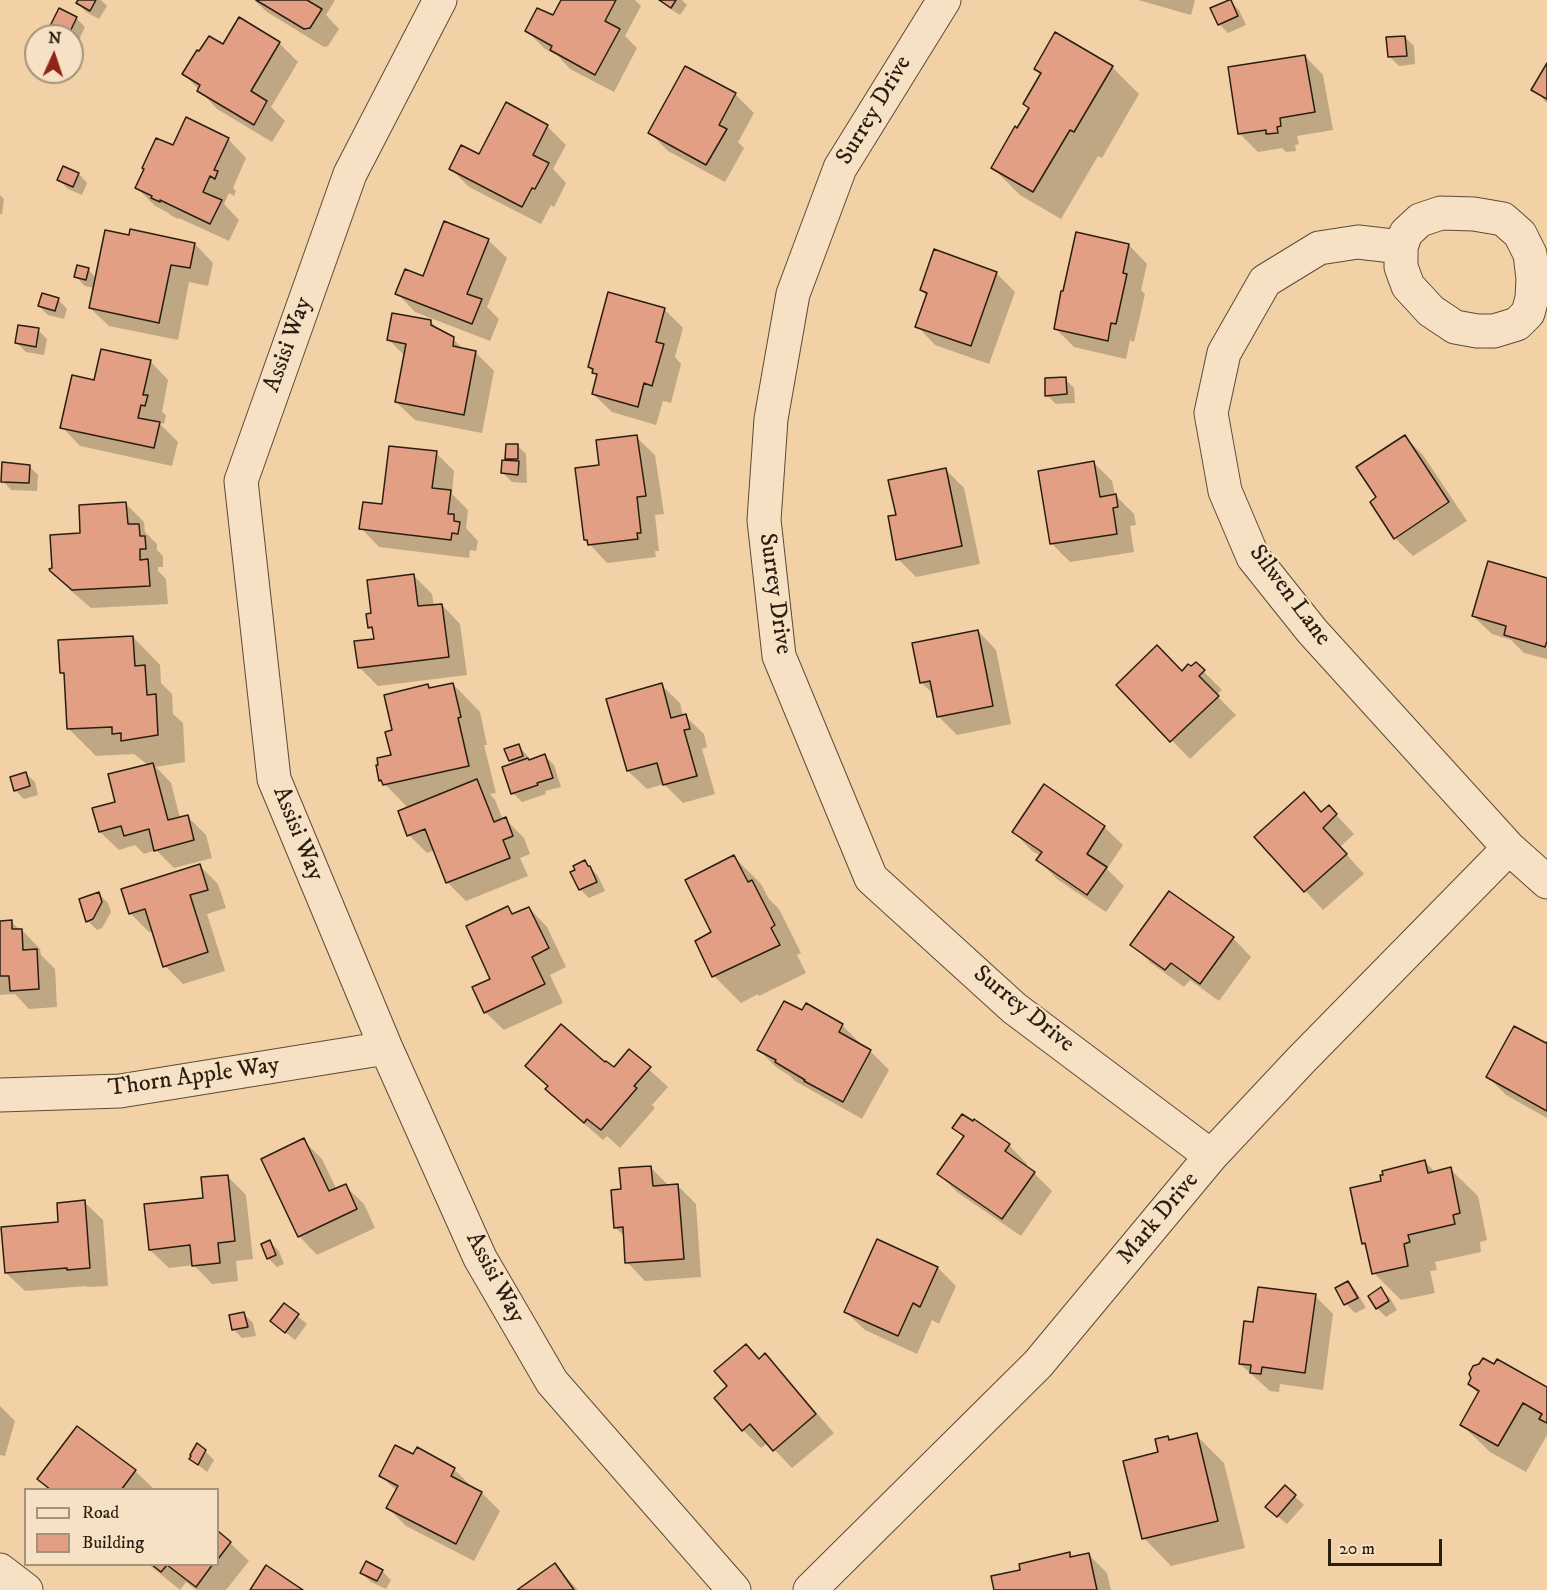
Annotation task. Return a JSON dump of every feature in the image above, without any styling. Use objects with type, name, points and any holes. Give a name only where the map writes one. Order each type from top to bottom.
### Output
[{"type":"street","name":"Assisi Way","points":[[440,0],[350,174],[241,481],[274,779],[386,1048],[480,1258],[552,1382],[734,1590]]},
{"type":"street","name":"Surrey Drive","points":[[944,0],[840,168],[793,294],[771,418],[764,520],[779,656],[871,878],[1014,1008],[1211,1156]]},
{"type":"street","name":"Silwen Lane","points":[[1401,247],[1358,242],[1319,248],[1265,281],[1224,353],[1211,413],[1225,491],[1253,557],[1312,631],[1509,848],[1547,882]]},
{"type":"street","name":"Mark Drive","points":[[810,1590],[1038,1364],[1211,1156],[1301,1060],[1509,848]]},
{"type":"street","name":"Thorn Apple Way","points":[[0,1095],[120,1091],[386,1048]]},
{"type":"street","points":[[0,1570],[26,1590]]},
{"type":"building","points":[[78,0],[96,0],[90,11],[76,3]]},
{"type":"building","points":[[256,0],[307,0],[322,9],[310,28],[304,29]]},
{"type":"building","points":[[561,0],[616,0],[605,21],[620,29],[595,75],[550,50],[552,46],[525,31],[537,8],[553,15]]},
{"type":"building","points":[[659,0],[676,0],[671,8]]},
{"type":"building","points":[[1229,0],[1238,16],[1218,25],[1210,8]]},
{"type":"building","points":[[59,8],[77,17],[74,24],[51,24]]},
{"type":"building","points":[[239,17],[280,42],[251,91],[267,101],[254,125],[197,91],[200,85],[182,74],[209,36],[223,44]]},
{"type":"building","points":[[1055,32],[1113,66],[1074,132],[1070,130],[1033,192],[991,168],[1015,126],[1017,128],[1029,108],[1023,104],[1041,73],[1034,69]]},
{"type":"building","points":[[1405,36],[1407,56],[1388,57],[1386,37]]},
{"type":"building","points":[[1305,55],[1315,112],[1280,118],[1281,126],[1277,127],[1278,133],[1266,134],[1266,130],[1238,134],[1228,67]]},
{"type":"building","points":[[1547,63],[1547,99],[1531,90]]},
{"type":"building","points":[[685,66],[736,93],[719,125],[727,129],[706,165],[648,133]]},
{"type":"building","points":[[506,102],[548,125],[533,155],[549,163],[522,207],[449,169],[461,145],[479,154]]},
{"type":"building","points":[[186,117],[229,138],[214,170],[218,171],[215,179],[210,176],[203,192],[222,200],[210,224],[151,198],[152,196],[135,188],[156,138],[173,145]]},
{"type":"building","points":[[63,166],[79,173],[73,187],[57,180]]},
{"type":"building","points":[[444,221],[489,239],[467,294],[482,299],[472,324],[395,294],[405,269],[423,276]]},
{"type":"building","points":[[130,229],[195,243],[190,268],[171,265],[159,323],[89,308],[105,230],[129,235]]},
{"type":"building","points":[[1076,232],[1129,244],[1123,273],[1127,274],[1116,324],[1111,323],[1108,341],[1054,329]]},
{"type":"building","points":[[934,249],[997,272],[971,346],[915,327],[927,293],[920,290]]},
{"type":"building","points":[[77,265],[89,268],[86,280],[74,277]]},
{"type":"building","points":[[608,292],[665,308],[656,342],[664,344],[652,386],[644,383],[638,407],[592,394],[597,374],[592,373],[593,369],[588,367]]},
{"type":"building","points":[[42,293],[59,298],[55,311],[38,306]]},
{"type":"building","points":[[392,313],[431,320],[431,325],[454,337],[453,346],[476,351],[464,415],[395,402],[406,344],[387,340]]},
{"type":"building","points":[[18,325],[39,328],[36,347],[15,343]]},
{"type":"building","points":[[101,349],[151,360],[143,395],[148,395],[145,406],[141,405],[138,418],[160,422],[154,448],[60,428],[72,375],[94,380]]},
{"type":"building","points":[[1066,377],[1067,394],[1045,396],[1045,378]]},
{"type":"building","points":[[637,435],[646,496],[637,497],[641,533],[637,533],[638,539],[588,545],[587,540],[584,540],[575,468],[599,465],[596,440]]},
{"type":"building","points":[[1405,435],[1449,502],[1394,539],[1370,502],[1376,497],[1356,467]]},
{"type":"building","points":[[506,444],[518,444],[518,459],[505,459]]},
{"type":"building","points":[[389,446],[437,451],[432,488],[451,490],[448,514],[454,514],[454,521],[460,522],[458,534],[452,533],[451,540],[359,529],[363,502],[382,504]]},
{"type":"building","points":[[502,460],[519,461],[518,475],[501,473]]},
{"type":"building","points":[[1094,461],[1100,497],[1116,494],[1118,507],[1113,508],[1117,534],[1050,544],[1038,471]]},
{"type":"building","points":[[2,462],[30,465],[29,483],[1,482]]},
{"type":"building","points":[[946,468],[962,546],[896,560],[888,516],[896,515],[888,480]]},
{"type":"building","points":[[126,502],[128,524],[139,524],[140,536],[145,536],[146,549],[140,549],[140,560],[148,559],[150,586],[72,590],[49,569],[52,568],[50,535],[80,533],[79,505]]},
{"type":"building","points":[[1488,561],[1547,578],[1547,641],[1545,647],[1504,635],[1506,626],[1472,616]]},
{"type":"building","points":[[414,574],[418,606],[442,604],[449,657],[358,668],[354,641],[374,639],[372,627],[368,628],[366,614],[371,613],[367,580]]},
{"type":"building","points":[[978,630],[993,706],[937,717],[930,681],[920,683],[912,643]]},
{"type":"building","points":[[133,636],[135,666],[145,665],[147,695],[156,694],[158,735],[121,741],[121,733],[112,734],[112,727],[67,729],[64,673],[60,673],[58,640]]},
{"type":"building","points":[[1157,645],[1182,671],[1188,664],[1191,666],[1196,662],[1205,670],[1199,676],[1219,696],[1170,742],[1116,685]]},
{"type":"building","points":[[453,683],[469,766],[383,785],[381,780],[379,781],[377,758],[391,755],[385,732],[392,730],[384,695],[428,684],[429,688]]},
{"type":"building","points":[[662,683],[671,718],[686,714],[690,729],[684,730],[697,776],[663,785],[657,763],[627,771],[606,699]]},
{"type":"building","points":[[519,744],[523,756],[509,761],[504,749]]},
{"type":"building","points":[[545,754],[553,778],[511,794],[502,767]]},
{"type":"building","points":[[153,763],[168,820],[188,815],[194,840],[154,851],[149,829],[124,836],[121,826],[99,832],[92,808],[115,802],[108,774]]},
{"type":"building","points":[[26,772],[30,786],[14,791],[10,777]]},
{"type":"building","points":[[477,779],[494,822],[506,817],[513,836],[503,840],[510,858],[446,883],[425,829],[407,836],[398,811]]},
{"type":"building","points":[[1044,784],[1105,826],[1087,854],[1107,867],[1087,895],[1036,860],[1042,852],[1012,832]]},
{"type":"building","points":[[1304,792],[1321,812],[1329,805],[1337,814],[1323,828],[1347,854],[1304,892],[1254,837]]},
{"type":"building","points":[[734,855],[748,882],[752,880],[775,925],[771,928],[780,945],[712,977],[695,941],[711,932],[685,880]]},
{"type":"building","points":[[585,860],[597,882],[579,890],[570,872],[575,870],[573,866]]},
{"type":"building","points":[[200,864],[208,890],[190,895],[208,952],[163,967],[145,909],[129,914],[121,889]]},
{"type":"building","points":[[1169,891],[1234,937],[1200,984],[1171,963],[1165,970],[1130,945]]},
{"type":"building","points":[[99,892],[102,902],[93,919],[86,922],[79,899]]},
{"type":"building","points":[[508,906],[512,914],[529,907],[549,948],[532,957],[545,984],[484,1013],[472,987],[490,979],[466,926]]},
{"type":"building","points":[[12,920],[12,929],[22,929],[23,950],[37,949],[39,989],[10,991],[9,976],[0,976],[0,921]]},
{"type":"building","points":[[784,1001],[802,1010],[806,1003],[843,1024],[839,1032],[871,1050],[843,1102],[804,1081],[775,1062],[776,1060],[757,1050]]},
{"type":"building","points":[[561,1024],[614,1067],[629,1049],[651,1067],[634,1086],[637,1088],[601,1130],[587,1119],[584,1123],[545,1089],[548,1086],[525,1066]]},
{"type":"building","points":[[1514,1026],[1547,1042],[1547,1111],[1486,1077]]},
{"type":"building","points":[[962,1114],[973,1121],[974,1119],[1010,1144],[1005,1151],[1035,1172],[1002,1219],[937,1174],[964,1136],[952,1128]]},
{"type":"building","points":[[304,1138],[329,1191],[346,1184],[357,1209],[298,1237],[261,1159]]},
{"type":"building","points":[[1425,1160],[1428,1173],[1451,1167],[1460,1213],[1453,1215],[1455,1224],[1408,1235],[1410,1242],[1404,1244],[1408,1266],[1372,1274],[1365,1243],[1362,1244],[1350,1188],[1381,1181],[1382,1171]]},
{"type":"building","points":[[651,1166],[653,1186],[678,1184],[684,1259],[625,1263],[623,1227],[614,1228],[611,1190],[621,1189],[619,1168]]},
{"type":"building","points":[[228,1175],[235,1241],[218,1243],[220,1263],[192,1266],[190,1245],[149,1250],[144,1204],[203,1198],[201,1177]]},
{"type":"building","points":[[85,1200],[90,1268],[5,1273],[1,1227],[58,1222],[57,1203]]},
{"type":"building","points":[[877,1239],[938,1267],[920,1307],[913,1303],[898,1336],[844,1312]]},
{"type":"building","points":[[270,1240],[276,1255],[267,1259],[261,1244]]},
{"type":"building","points":[[1348,1281],[1358,1298],[1344,1305],[1335,1288]]},
{"type":"building","points":[[1258,1287],[1316,1294],[1305,1373],[1262,1367],[1261,1374],[1250,1373],[1251,1365],[1239,1364],[1244,1321],[1253,1322]]},
{"type":"building","points":[[1381,1287],[1389,1301],[1376,1309],[1368,1296]]},
{"type":"building","points":[[284,1303],[299,1314],[285,1333],[270,1321]]},
{"type":"building","points":[[244,1312],[248,1327],[232,1330],[229,1315]]},
{"type":"building","points":[[746,1344],[759,1359],[765,1353],[816,1414],[773,1451],[750,1424],[742,1431],[714,1398],[727,1386],[714,1371]]},
{"type":"building","points":[[1483,1358],[1494,1364],[1497,1359],[1547,1387],[1547,1423],[1539,1419],[1542,1414],[1523,1403],[1498,1446],[1460,1425],[1479,1391],[1468,1384],[1471,1378],[1469,1374],[1473,1366],[1479,1364]]},
{"type":"building","points":[[77,1426],[136,1470],[122,1488],[48,1488],[37,1479]]},
{"type":"building","points":[[1197,1433],[1218,1521],[1142,1539],[1123,1461],[1158,1452],[1155,1439],[1168,1436],[1169,1440]]},
{"type":"building","points":[[197,1443],[206,1450],[198,1465],[189,1459]]},
{"type":"building","points":[[395,1445],[413,1454],[417,1447],[455,1468],[451,1476],[482,1492],[456,1544],[386,1508],[398,1486],[379,1476]]},
{"type":"building","points":[[1285,1485],[1296,1495],[1277,1517],[1265,1507]]},
{"type":"building","points":[[219,1532],[231,1542],[219,1558]]},
{"type":"building","points":[[1070,1552],[1070,1557],[1089,1553],[1097,1590],[994,1590],[991,1576],[1020,1570],[1019,1564]]},
{"type":"building","points":[[366,1561],[383,1570],[377,1581],[360,1573]]},
{"type":"building","points":[[555,1563],[574,1590],[517,1590]]},
{"type":"building","points":[[266,1565],[303,1590],[250,1590]]},
{"type":"building","points":[[154,1566],[166,1566],[161,1572]]},
{"type":"building","points":[[168,1566],[212,1566],[196,1587]]}]
